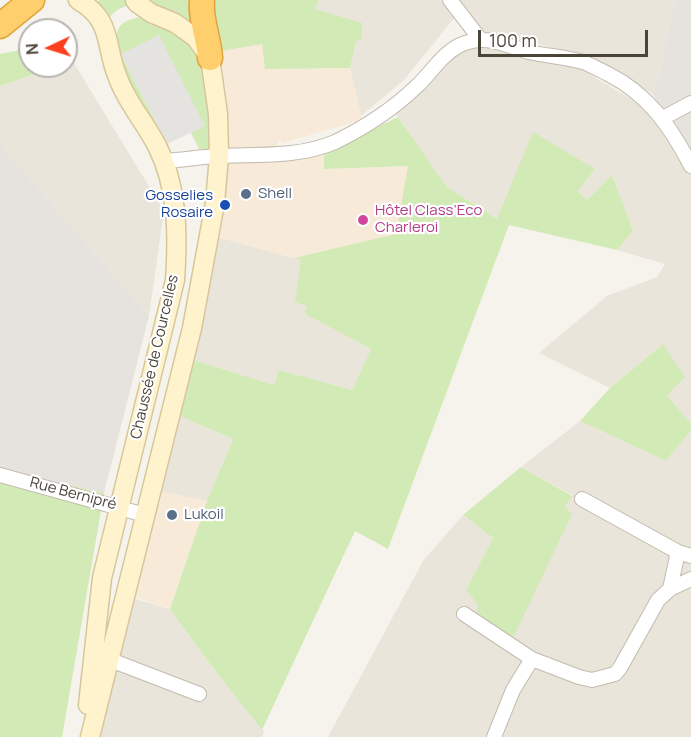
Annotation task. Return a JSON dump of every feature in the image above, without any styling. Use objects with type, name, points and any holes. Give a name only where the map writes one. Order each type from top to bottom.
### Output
[{"type":"highway","points":[[0,26],[32,0]]},
{"type":"highway","points":[[202,0],[202,23],[209,42],[210,58]]},
{"type":"main road","name":"Chaussée de Courcelles","points":[[78,0],[96,13],[102,22],[117,76],[130,105],[151,136],[164,161],[173,198],[178,237],[175,280],[102,578],[101,655],[90,737]]},
{"type":"main road","points":[[135,0],[152,13],[175,23],[196,38],[210,58]]},
{"type":"main road","name":"Chaussée de Courcelles","points":[[84,737],[101,655],[145,515],[192,328],[215,203],[219,156],[218,114],[210,58]]},
{"type":"street","points":[[450,0],[480,39]]},
{"type":"street","points":[[164,161],[219,156],[266,156],[306,150],[333,142],[363,127],[406,96],[443,57],[457,46],[480,39],[494,40],[528,51],[585,62],[618,79],[649,102],[663,118],[691,166]]},
{"type":"street","points":[[663,118],[691,103]]},
{"type":"street","name":"Rue Bernipré","points":[[0,475],[145,515]]},
{"type":"street","points":[[582,499],[684,554],[670,589]]},
{"type":"street","points":[[464,614],[532,659],[592,680],[615,674],[658,600],[670,589],[691,579]]},
{"type":"street","points":[[101,655],[199,694]]},
{"type":"street","points":[[494,737],[513,690],[532,659]]},
{"type":"shaded area","points":[[319,0],[441,0],[455,17],[404,80],[361,116],[350,68],[356,42],[315,9]]},
{"type":"shaded area","points":[[451,0],[675,0],[653,94],[582,55],[497,34],[476,34]]},
{"type":"shaded area","points":[[675,0],[691,0],[691,165],[653,94]]},
{"type":"shaded area","points":[[159,35],[205,126],[167,144],[121,54]]},
{"type":"shaded area","points":[[503,42],[574,65],[648,109],[691,171],[691,424],[667,395],[663,344],[610,388],[539,353],[607,296],[657,277],[665,264],[617,250],[633,231],[611,176],[587,200],[578,191],[594,169],[497,219],[447,187],[391,107],[457,50]]},
{"type":"shaded area","points":[[262,44],[265,69],[350,68],[362,120],[282,143],[280,138],[273,154],[324,145],[324,169],[409,166],[397,234],[294,258],[217,237],[215,52]]},
{"type":"shaded area","points":[[78,70],[164,211],[149,316],[0,144],[0,86],[23,78],[78,78]]},
{"type":"shaded area","points":[[0,144],[149,316],[104,493],[0,471]]},
{"type":"shaded area","points":[[217,237],[301,260],[307,306],[305,314],[371,349],[352,390],[279,370],[274,385],[185,358]]},
{"type":"shaded area","points":[[175,414],[233,439],[207,501],[151,490]]},
{"type":"shaded area","points":[[580,421],[666,461],[691,430],[691,737],[328,737],[423,561],[463,515],[493,538],[466,590],[477,604],[565,507],[572,495],[521,467]]},
{"type":"shaded area","points":[[151,490],[207,501],[170,609],[127,594]]},
{"type":"shaded area","points":[[129,597],[170,609],[264,732],[262,737],[93,737]]},
{"type":"green space","points":[[100,0],[127,0],[132,5],[118,10],[108,20],[94,3]]},
{"type":"green space","points":[[142,0],[188,0],[199,30]]},
{"type":"green space","points":[[209,0],[319,0],[315,9],[362,23],[362,38],[356,42],[350,68],[265,69],[262,44],[215,52]]},
{"type":"green space","points":[[142,17],[182,36],[201,55],[208,98],[211,144],[209,149],[199,149],[191,133],[205,125],[121,55],[163,136],[160,136],[133,97],[118,52],[116,36],[123,23]]},
{"type":"green space","points":[[18,50],[18,78],[23,78],[0,86],[0,54]]},
{"type":"green space","points":[[398,117],[447,187],[497,219],[533,132],[595,169],[578,191],[587,200],[612,175],[633,231],[617,250],[509,225],[388,549],[355,531],[262,730],[170,609],[207,501],[233,439],[175,414],[181,404],[193,360],[274,385],[279,370],[352,390],[371,349],[305,314],[307,306],[295,302],[301,260],[294,258],[396,234],[408,166],[324,169],[324,153]]},
{"type":"green space","points":[[663,344],[685,377],[667,395],[691,424],[691,430],[666,461],[580,421],[610,388]]},
{"type":"green space","points":[[521,467],[572,496],[565,507],[572,514],[512,640],[477,612],[477,604],[466,590],[493,538],[463,515]]},
{"type":"green space","points":[[0,470],[104,493],[62,737],[0,737]]},
{"type":"place","name":"Shell","points":[[246,194]]},
{"type":"place","name":"Gosselies Rosaire","points":[[225,205]]},
{"type":"place","name":"Hôtel Class‘Eco Charleroi","points":[[363,220]]},
{"type":"place","name":"Lukoil","points":[[172,515]]}]
